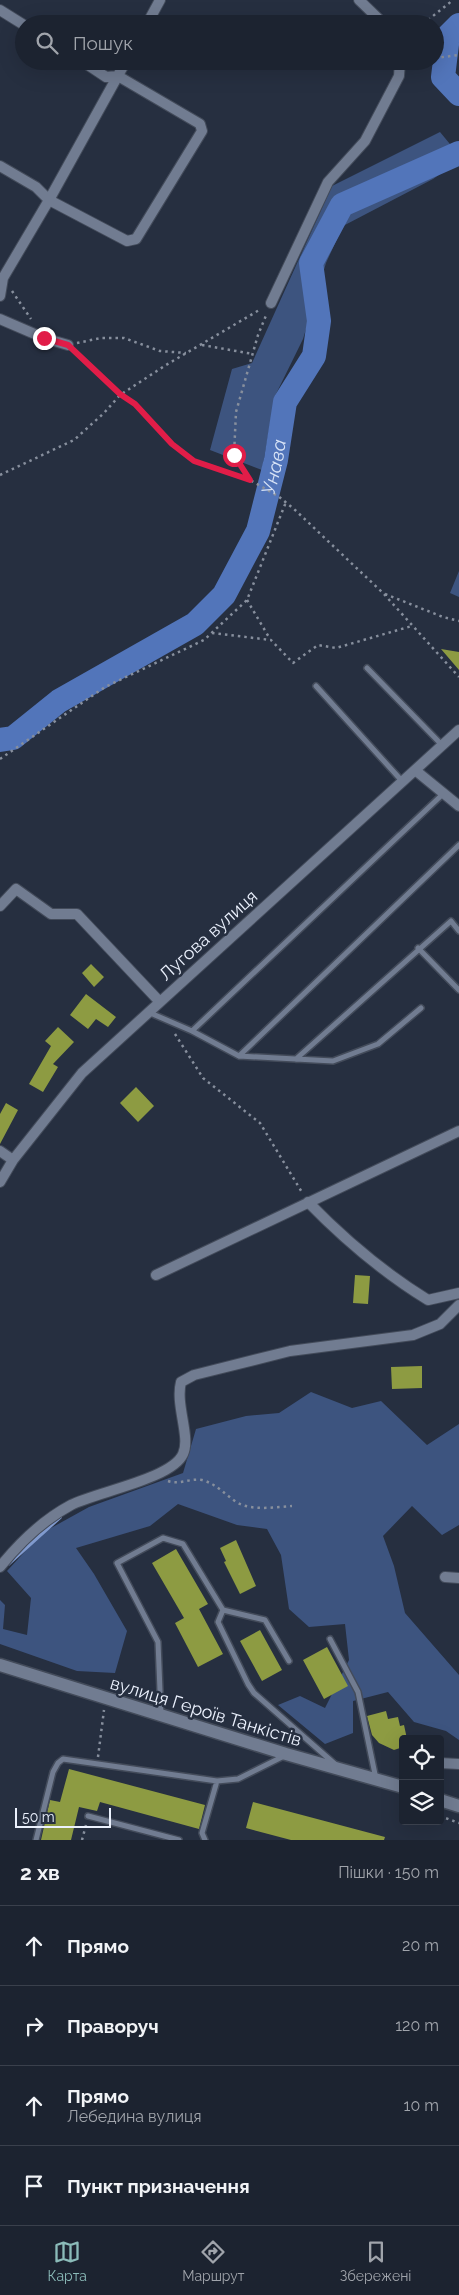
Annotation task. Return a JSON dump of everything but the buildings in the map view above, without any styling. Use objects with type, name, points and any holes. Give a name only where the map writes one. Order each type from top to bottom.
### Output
[{"type":"main road","name":"вулиця Героїв Танкістів","points":[[0,1665],[286,1754],[399,1786]]},
{"type":"main road","points":[[444,1801],[459,1806]]},
{"type":"street","points":[[152,15],[160,0]]},
{"type":"street","points":[[359,0],[375,15]]},
{"type":"street","points":[[0,10],[15,19]]},
{"type":"street","points":[[0,166],[36,187],[49,200],[127,241],[136,239],[202,132],[200,124],[118,76],[106,77],[96,70]]},
{"type":"street","points":[[0,296],[3,278],[121,70]]},
{"type":"street","points":[[271,303],[328,182],[365,141],[400,76],[400,70]]},
{"type":"street","points":[[0,319],[44,338],[68,345]]},
{"type":"street","name":"Лугова вулиця","points":[[0,1182],[13,1160],[82,1073],[459,730]]},
{"type":"street","points":[[415,770],[459,806]]},
{"type":"street","points":[[0,906],[16,889],[51,914],[77,914],[159,1001]]},
{"type":"street","points":[[156,1275],[459,1131]]},
{"type":"street","points":[[0,1151],[13,1160]]},
{"type":"street","points":[[308,1202],[325,1220],[396,1281],[428,1300],[459,1293]]},
{"type":"street","points":[[0,1567],[11,1553],[47,1520],[61,1511],[84,1499],[127,1486],[160,1472],[180,1460],[186,1445],[178,1393],[181,1382],[194,1375],[290,1351],[413,1335],[440,1324],[459,1305]]},
{"type":"street","points":[[445,1577],[459,1578]]},
{"type":"street","points":[[444,1763],[459,1764]]},
{"type":"lane","points":[[367,668],[442,745]]},
{"type":"lane","points":[[316,686],[402,781]]},
{"type":"lane","points":[[192,1031],[444,793]]},
{"type":"lane","points":[[239,1056],[459,845]]},
{"type":"lane","points":[[296,1059],[418,948],[451,921],[459,931]]},
{"type":"lane","points":[[418,948],[459,990]]},
{"type":"lane","points":[[147,1012],[192,1031],[239,1056],[334,1061],[378,1044],[421,1008]]},
{"type":"lane","points":[[162,1715],[158,1642],[117,1563],[163,1538],[184,1544],[222,1610],[265,1620],[288,1661]]},
{"type":"lane","points":[[222,1610],[218,1622],[254,1693],[344,1771]]},
{"type":"lane","points":[[330,1639],[358,1692],[376,1779]]},
{"type":"lane","points":[[36,1840],[53,1772],[58,1763],[69,1759],[217,1781],[238,1779],[259,1770],[286,1754]]},
{"type":"lane","points":[[197,1840],[204,1840],[202,1833],[217,1781]]},
{"type":"lane","points":[[88,1816],[179,1840]]},
{"type":"path","points":[[434,15],[453,0]]},
{"type":"path","points":[[444,57],[459,55]]},
{"type":"path","points":[[3,278],[44,338]]},
{"type":"path","points":[[0,475],[74,440],[104,413],[120,394],[271,303]]},
{"type":"path","points":[[250,480],[234,455],[236,412],[253,354],[271,303]]},
{"type":"path","points":[[68,345],[101,338],[124,338],[160,351],[186,353]]},
{"type":"path","points":[[68,345],[120,394],[135,404],[172,444],[194,461],[250,480],[286,502],[383,593],[459,677]]},
{"type":"path","points":[[201,345],[253,354]]},
{"type":"path","points":[[0,759],[104,687],[204,640],[212,633],[246,600],[286,502]]},
{"type":"path","points":[[383,593],[459,621]]},
{"type":"path","points":[[246,600],[271,640],[293,663],[318,645],[336,648],[412,626]]},
{"type":"path","points":[[212,633],[271,640]]},
{"type":"path","points":[[167,1020],[202,1078],[260,1123],[308,1202]]},
{"type":"path","points":[[160,1472],[168,1481],[176,1484],[200,1480],[210,1483],[226,1492],[238,1503],[254,1507],[292,1506]]},
{"type":"path","points":[[97,1763],[104,1707]]},
{"type":"path","points":[[82,1840],[88,1816]]},
{"type":"path","points":[[444,1817],[459,1823]]},
{"type":"shaded area","points":[[440,132],[459,155],[459,161],[433,179],[343,226],[326,263],[303,339],[275,396],[262,470],[210,450],[232,369],[252,363],[332,186]]},
{"type":"shaded area","points":[[459,571],[459,597],[450,593]]},
{"type":"shaded area","points":[[311,1392],[352,1408],[381,1401],[427,1445],[459,1424],[459,1525],[442,1535],[412,1506],[383,1536],[394,1566],[405,1613],[459,1675],[459,1740],[446,1731],[414,1722],[388,1692],[353,1701],[353,1733],[325,1744],[278,1705],[300,1696],[325,1708],[349,1660],[345,1624],[309,1627],[289,1609],[281,1555],[267,1529],[237,1525],[178,1504],[150,1526],[76,1548],[94,1574],[127,1631],[115,1673],[77,1671],[0,1644],[0,1600],[5,1605],[3,1629],[27,1635],[31,1598],[7,1571],[42,1533],[89,1507],[183,1473],[196,1429],[246,1416],[279,1413]]},
{"type":"waterway","name":"Унава","points":[[444,69],[448,36],[459,25]]},
{"type":"waterway","name":"Унава","points":[[444,70],[443,77],[459,94]]},
{"type":"waterway","name":"Унава","points":[[0,740],[13,738],[59,701],[195,624],[224,595],[258,531],[276,460],[285,402],[314,356],[319,321],[311,263],[342,205],[459,153]]},
{"type":"waterway","points":[[8,1564],[60,1517]]},
{"type":"route","points":[[44,338],[68,345],[120,394],[135,404],[172,444],[194,461],[250,480],[234,455]]}]
